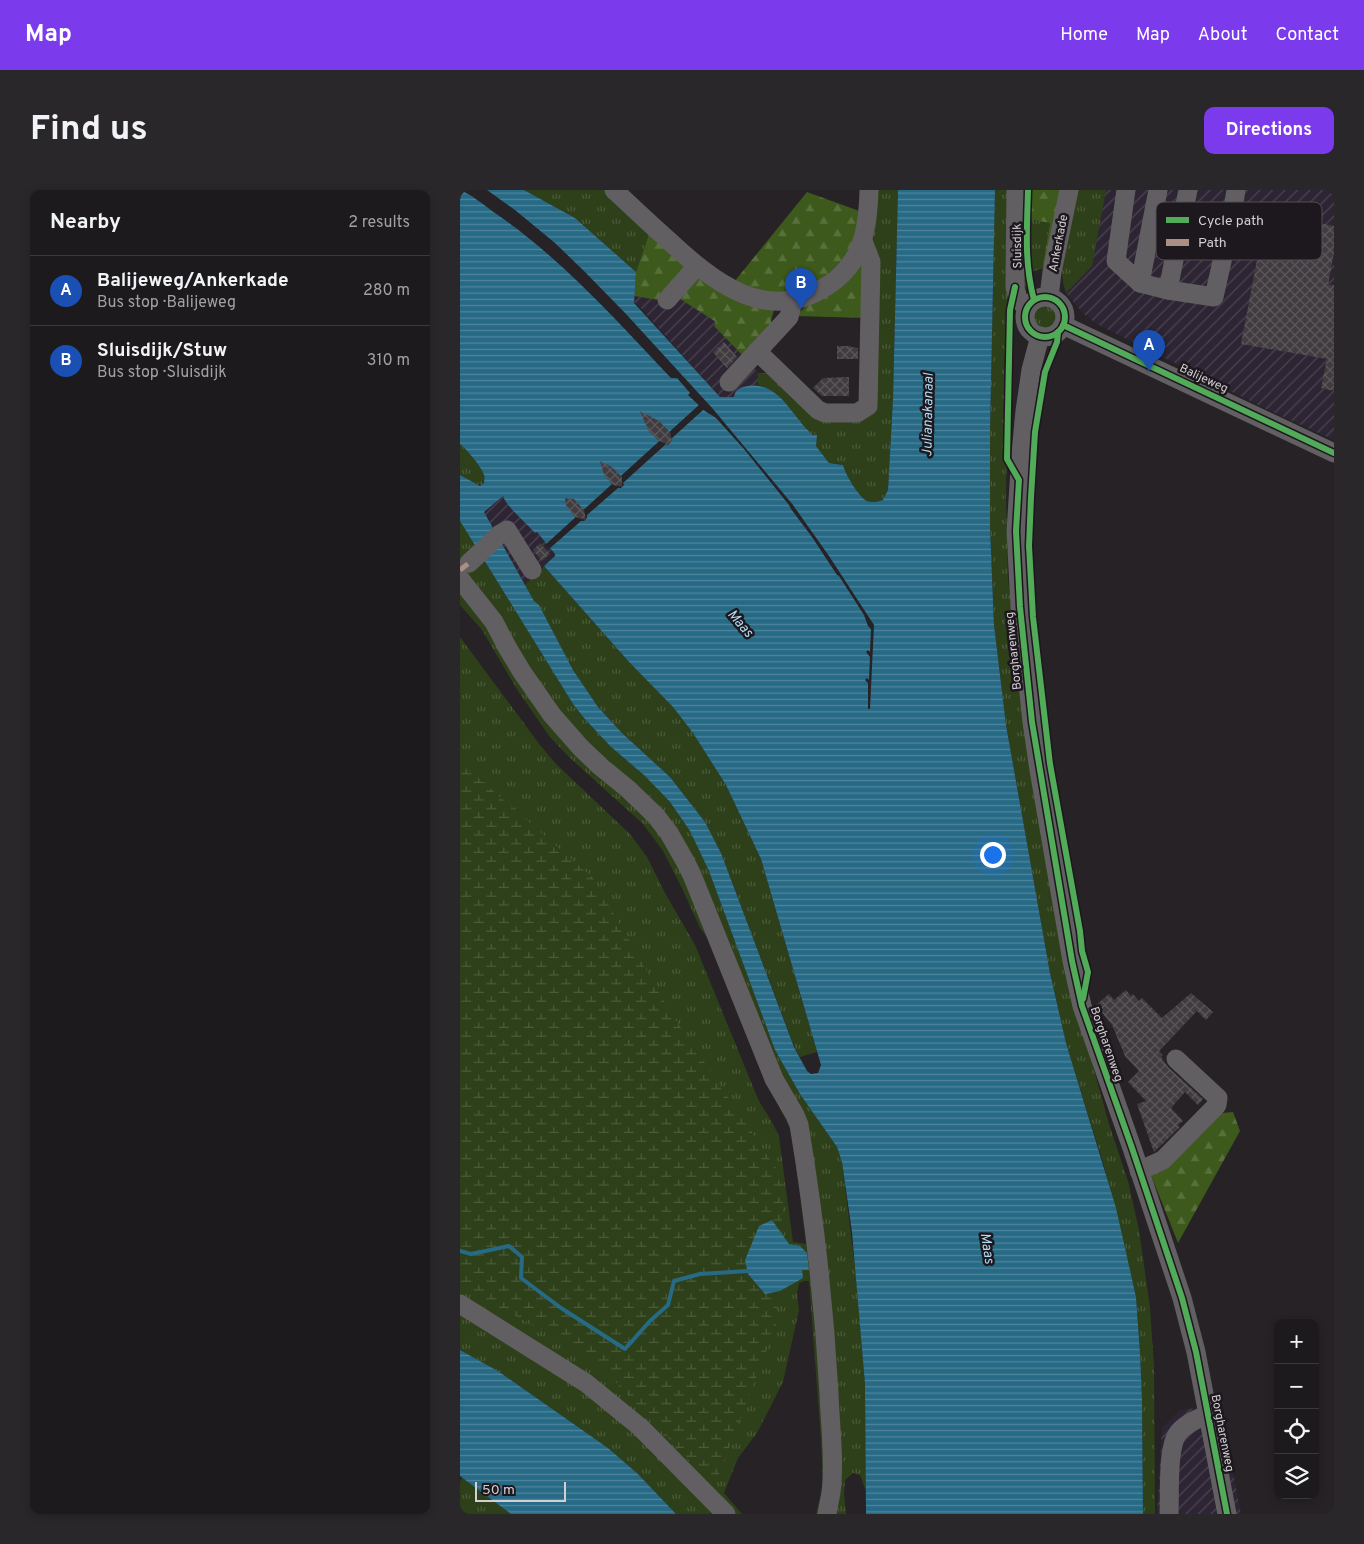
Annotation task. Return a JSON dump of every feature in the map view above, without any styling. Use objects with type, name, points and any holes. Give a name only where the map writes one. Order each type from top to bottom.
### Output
[{"type":"street","points":[[614,190],[696,266],[724,285],[760,300],[793,301],[821,290],[834,282],[854,259],[863,241],[868,214],[869,190]]},
{"type":"street","name":"Sluisdijk","points":[[1016,190],[1015,287],[1018,299],[1027,308]]},
{"type":"street","name":"Ankerkade","points":[[1048,297],[1069,190]]},
{"type":"street","points":[[1126,190],[1116,261],[1140,283],[1168,290],[1214,297],[1222,260]]},
{"type":"street","points":[[1140,283],[1158,190]]},
{"type":"street","points":[[757,352],[818,410],[825,413],[856,412],[868,406],[871,262],[863,241]]},
{"type":"street","points":[[1168,290],[1174,260]]},
{"type":"street","points":[[668,300],[696,266]]},
{"type":"street","points":[[1048,297],[1056,300],[1063,307],[1065,317],[1060,331],[1048,336],[1040,336],[1034,333],[1027,324],[1025,317],[1027,308],[1032,302],[1048,297]]},
{"type":"street","points":[[729,382],[789,317],[793,301]]},
{"type":"street","name":"Balijeweg","points":[[1063,325],[1334,452]]},
{"type":"street","name":"Borgharenweg","points":[[1040,336],[1025,411],[1016,532],[1020,607],[1032,722],[1070,951],[1082,1006],[1182,1298],[1196,1352],[1227,1514]]},
{"type":"street","points":[[532,570],[507,530],[500,534],[464,571],[517,663],[552,715],[580,748],[656,816],[668,833],[692,875],[774,1079],[799,1125],[819,1261],[828,1380],[832,1474],[827,1514]]},
{"type":"street","points":[[1139,1171],[1163,1160],[1217,1105],[1218,1098],[1176,1060]]},
{"type":"street","points":[[460,1304],[586,1382],[640,1427],[726,1514]]},
{"type":"street","points":[[1170,1514],[1171,1454],[1178,1433],[1189,1423],[1208,1414]]},
{"type":"shaded area","points":[[1081,190],[1334,190],[1334,440],[1266,409],[1095,323],[1083,313],[1066,293]]},
{"type":"shaded area","points":[[634,296],[664,301],[677,296],[717,322],[758,373],[758,385],[739,389],[734,397],[720,397],[634,302]]},
{"type":"shaded area","points":[[503,496],[555,554],[525,585],[484,512]]},
{"type":"shaded area","points":[[1220,1405],[1241,1514],[1157,1514],[1162,1428],[1180,1410]]},
{"type":"green space","points":[[524,190],[605,190],[650,231],[636,272],[575,218]]},
{"type":"green space","points":[[875,190],[898,190],[893,399],[888,490],[883,500],[873,502],[867,501],[860,495],[841,464],[829,463],[816,446],[816,435],[804,427],[784,402],[768,388],[758,385],[758,373],[767,373],[824,419],[858,419],[873,247]]},
{"type":"green space","points":[[995,190],[1011,190],[1006,498],[1008,578],[1020,687],[1078,1012],[1109,1124],[1128,1181],[1139,1230],[1150,1307],[1154,1366],[1155,1514],[1143,1514],[1142,1400],[1136,1297],[1104,1166],[1066,1043],[1050,973],[1006,725],[994,625],[990,527]]},
{"type":"green space","points":[[1023,190],[1062,190],[1048,257],[1042,269],[1050,223],[1022,218]]},
{"type":"green space","points":[[1076,190],[1106,190],[1092,266],[1066,293],[1063,282],[1063,256]]},
{"type":"green space","points":[[807,192],[862,212],[848,256],[817,284],[776,295],[734,282]]},
{"type":"green space","points":[[1022,218],[1050,223],[1042,269],[1026,273],[1027,288],[1024,286]]},
{"type":"green space","points":[[650,231],[774,310],[771,321],[774,329],[745,358],[714,326],[716,322],[677,297],[664,301],[634,296],[636,272]]},
{"type":"green space","points":[[863,260],[865,318],[795,316],[807,305]]},
{"type":"green space","points":[[1045,304],[1054,308],[1058,317],[1054,326],[1045,330],[1036,326],[1032,317],[1036,308]]},
{"type":"green space","points":[[460,444],[482,470],[484,481],[482,485],[475,484],[460,475]]},
{"type":"green space","points":[[460,521],[573,704],[610,746],[645,776],[670,802],[690,831],[709,871],[775,1050],[800,1094],[837,1147],[842,1162],[856,1276],[865,1384],[866,1491],[860,1475],[853,1473],[845,1480],[846,1514],[816,1514],[823,1486],[809,1281],[799,1283],[797,1293],[799,1310],[783,1382],[757,1433],[738,1458],[724,1493],[742,1514],[676,1514],[638,1474],[608,1448],[498,1371],[460,1350],[460,637],[556,764],[630,834],[647,857],[695,945],[758,1099],[777,1132],[793,1242],[806,1244],[792,1132],[762,1073],[710,941],[700,928],[663,851],[643,824],[569,757],[550,737],[518,691],[482,630],[460,605]]},
{"type":"green space","points":[[544,566],[630,663],[673,707],[693,733],[726,785],[761,859],[817,1052],[800,1057],[794,1046],[721,853],[705,822],[670,777],[622,733],[598,707],[573,670],[539,605],[534,601],[525,585]]},
{"type":"green space","points":[[460,762],[593,878],[671,1013],[784,1180],[776,1326],[714,1487],[590,1355],[460,1287]]},
{"type":"green space","points":[[1233,1112],[1240,1131],[1178,1243],[1151,1175],[1212,1114]]},
{"type":"green space","points":[[462,1478],[511,1514],[460,1514],[460,1482]]},
{"type":"water","points":[[460,190],[478,200],[520,231],[587,291],[671,378],[677,378],[690,393],[688,395],[705,411],[716,418],[744,449],[789,505],[839,576],[871,629],[870,652],[868,650],[866,652],[870,657],[869,680],[867,678],[865,680],[868,683],[868,709],[870,709],[874,625],[793,505],[713,409],[626,314],[555,243],[487,190],[524,190],[575,218],[636,272],[634,303],[720,397],[734,397],[739,389],[748,386],[759,386],[769,389],[785,402],[805,428],[813,435],[817,435],[816,446],[829,463],[843,465],[849,479],[860,495],[867,501],[877,502],[883,500],[888,490],[893,399],[898,190],[995,190],[990,432],[990,527],[994,625],[1006,725],[1050,973],[1066,1043],[1116,1208],[1136,1297],[1142,1400],[1143,1514],[866,1514],[865,1384],[852,1232],[842,1162],[837,1147],[800,1094],[775,1050],[709,871],[690,831],[670,802],[645,776],[610,746],[573,704],[460,521],[460,475],[480,486],[484,483],[484,475],[477,463],[460,444]],"holes":[[[503,496],[512,510],[535,533],[537,532],[555,554],[544,566],[630,663],[673,707],[693,733],[726,785],[761,859],[821,1065],[818,1073],[811,1074],[807,1071],[794,1047],[721,853],[705,822],[670,777],[622,733],[598,707],[573,670],[539,605],[534,601],[484,512]]]},
{"type":"water","points":[[772,1220],[789,1244],[800,1246],[807,1253],[809,1270],[802,1270],[803,1278],[780,1291],[765,1294],[748,1274],[745,1260],[759,1226]]},
{"type":"water","points":[[460,1350],[498,1371],[608,1448],[638,1474],[676,1514],[511,1514],[460,1476]]},
{"type":"pier","points":[[700,404],[706,409],[623,483],[624,485],[621,488],[618,488],[587,515],[584,521],[581,521],[549,549],[545,545]]},
{"type":"building","points":[[1322,224],[1334,226],[1334,252],[1328,285],[1334,285],[1334,391],[1321,388],[1327,359],[1241,344],[1257,260],[1322,260]]},
{"type":"building","points":[[724,342],[737,357],[727,368],[713,352]]},
{"type":"building","points":[[837,346],[858,348],[858,359],[837,359]]},
{"type":"building","points":[[849,377],[849,396],[822,396],[813,388],[823,378]]},
{"type":"building","points":[[640,411],[659,421],[670,432],[672,441],[668,445],[658,440],[648,430]]},
{"type":"building","points":[[600,461],[612,467],[622,477],[622,487],[613,485],[604,475]]},
{"type":"building","points":[[565,498],[574,499],[584,510],[586,520],[575,517],[566,506]]},
{"type":"building","points":[[540,543],[550,554],[542,561],[533,550]]},
{"type":"building","points":[[1126,990],[1139,1001],[1142,998],[1162,1018],[1191,993],[1213,1012],[1206,1020],[1197,1011],[1159,1051],[1163,1055],[1161,1057],[1168,1067],[1203,1099],[1198,1105],[1185,1092],[1171,1108],[1183,1121],[1178,1125],[1180,1127],[1154,1152],[1137,1104],[1146,1101],[1128,1082],[1139,1071],[1125,1056],[1112,1025],[1096,1005],[1109,994],[1114,1000]]},
{"type":"waterway","points":[[460,1251],[471,1254],[509,1246],[522,1257],[521,1278],[561,1308],[625,1349],[650,1321],[668,1305],[674,1281],[700,1274],[748,1271]]},
{"type":"marked path","points":[[460,570],[469,563]]},
{"type":"cycle path","points":[[1028,190],[1027,259],[1034,300]]},
{"type":"cycle path","points":[[1015,287],[1010,310],[1007,459],[1019,480],[1016,531],[1020,607],[1032,722],[1072,961],[1082,1006],[1182,1298],[1196,1352],[1227,1514]]},
{"type":"cycle path","points":[[1045,297],[1059,303],[1065,317],[1059,331],[1045,337],[1031,331],[1025,317],[1031,303],[1045,297]]},
{"type":"cycle path","points":[[1063,325],[1334,453]]},
{"type":"cycle path","points":[[1058,332],[1057,342],[1045,372],[1035,432],[1029,546],[1033,617],[1050,764],[1082,951],[1088,972],[1083,999]]},
{"type":"place","name":"Sluisdijk/Stuw","points":[[801,309]]},
{"type":"place","name":"Balijeweg/Ankerkade","points":[[1149,371]]},
{"type":"water label","name":"Julianakanaal","points":[[927,415]]},
{"type":"water label","name":"Maas","points":[[741,623]]},
{"type":"water label","name":"Maas","points":[[988,1248]]}]
